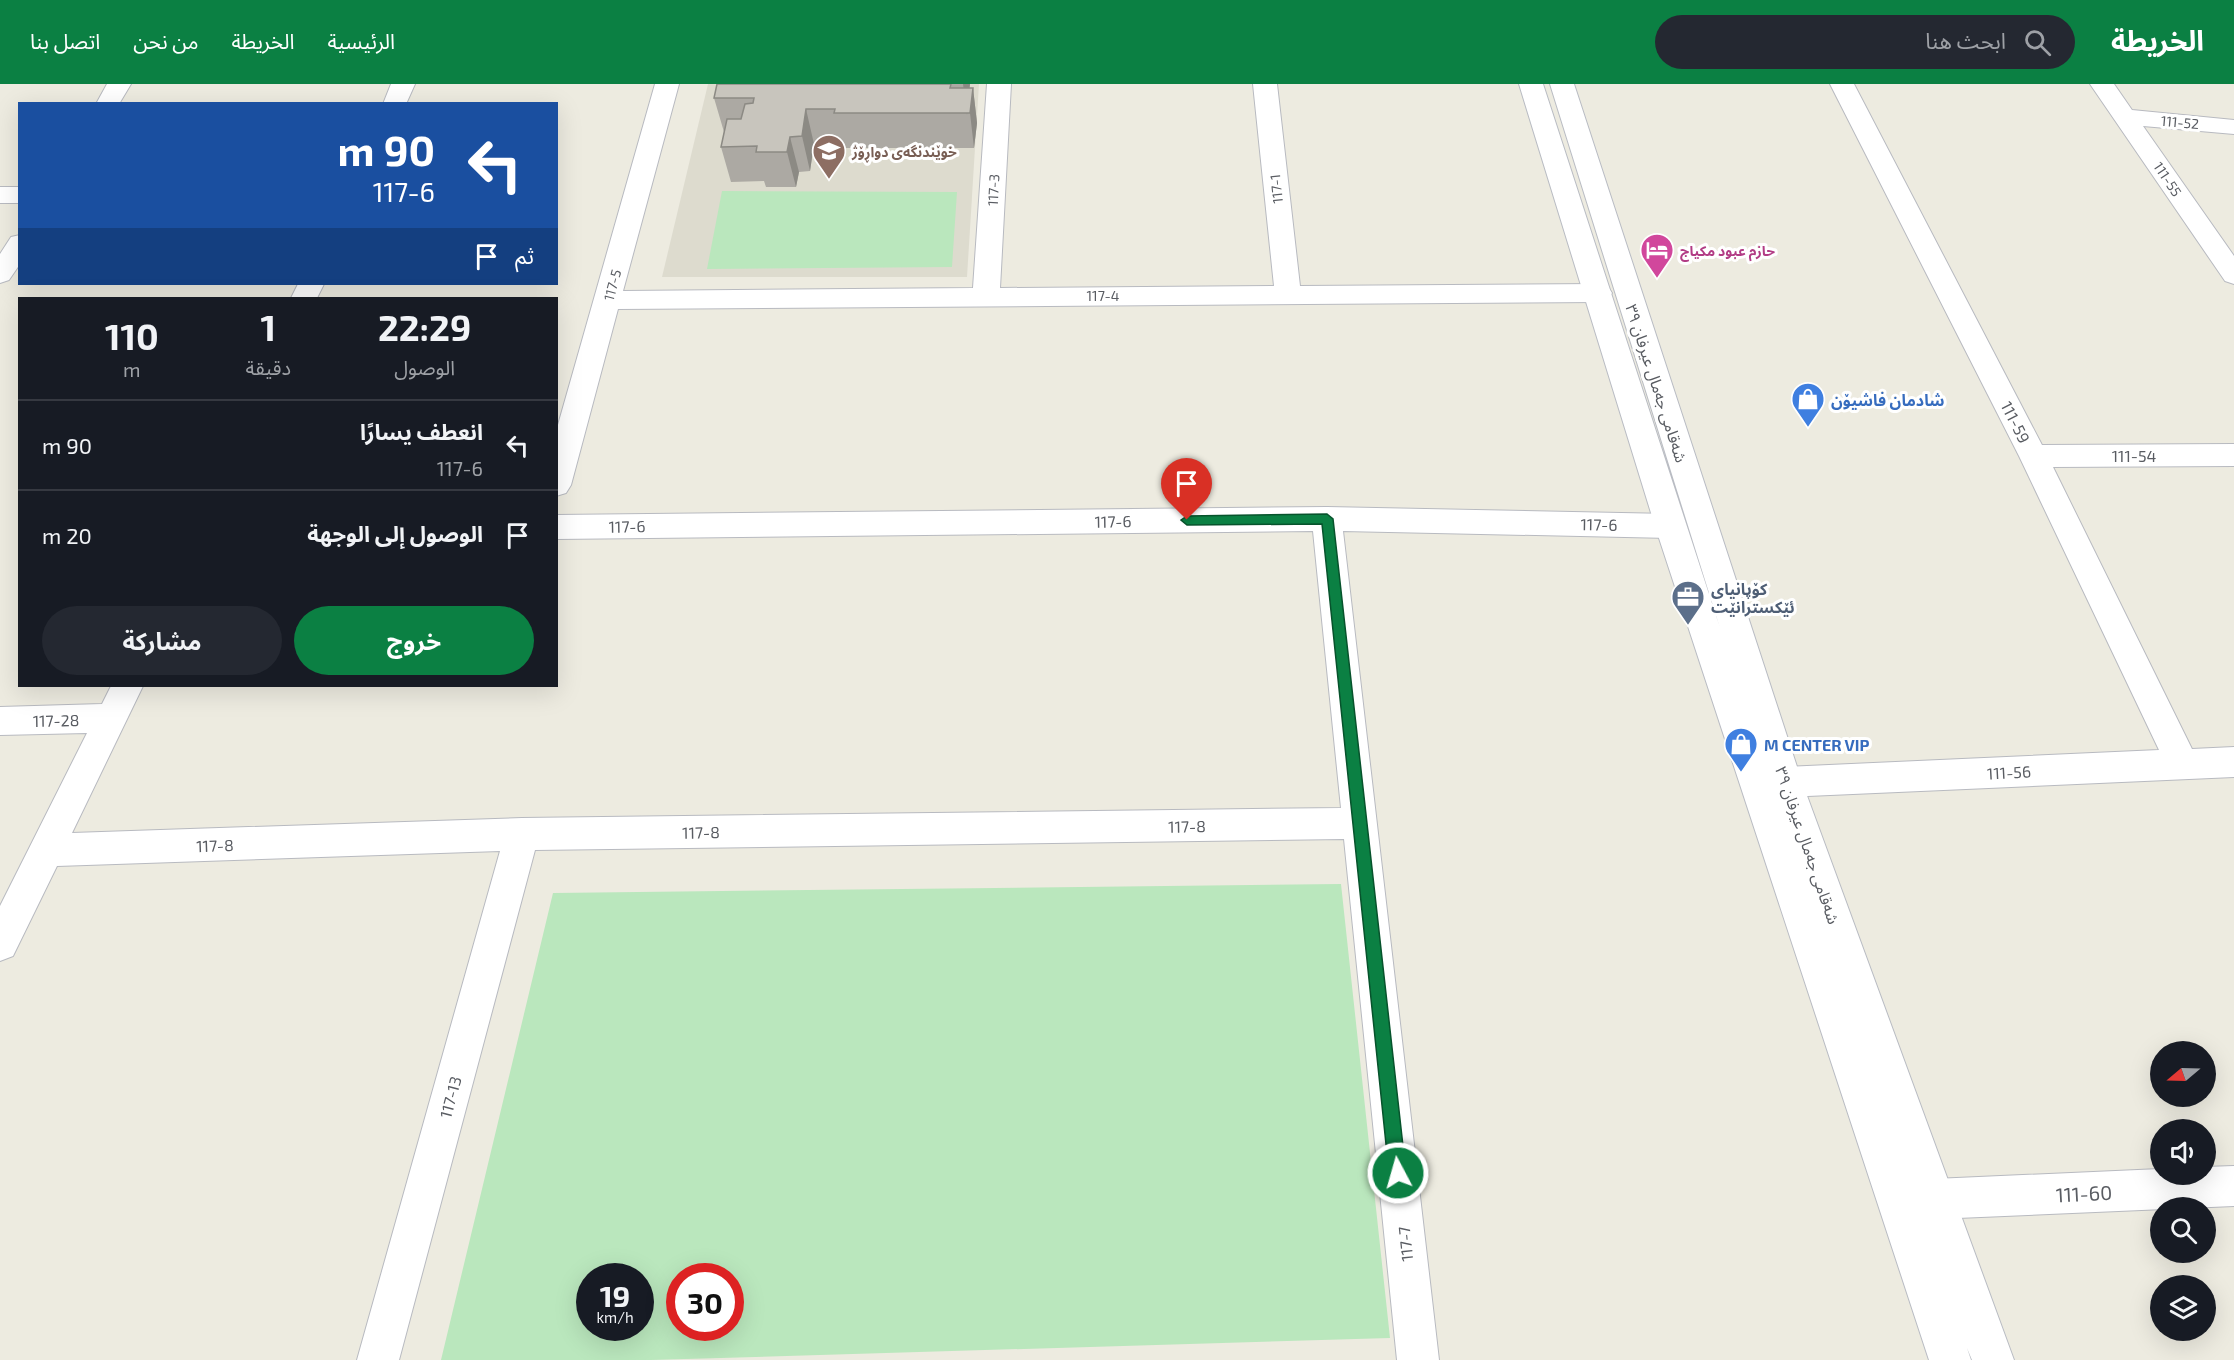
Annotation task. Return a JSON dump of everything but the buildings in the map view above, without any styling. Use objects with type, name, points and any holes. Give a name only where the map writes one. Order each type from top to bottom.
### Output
[{"type":"street","points":[[108,102],[119,84]]},
{"type":"street","points":[[395,102],[403,84]]},
{"type":"street","name":"117-5","points":[[558,478],[667,84]]},
{"type":"street","name":"117-3","points":[[986,296],[999,84]]},
{"type":"street","name":"117-1","points":[[1265,84],[1288,294]]},
{"type":"street","name":"شەقامی جەمال عیرفان ٣٩","points":[[1531,84],[1599,293],[1670,526],[1950,1360]]},
{"type":"street","name":"شەقامی جەمال عیرفان ٣٩","points":[[1562,84],[1785,782],[1994,1360]]},
{"type":"street","name":"111-59","points":[[1842,84],[2033,456],[2182,764]]},
{"type":"street","name":"111-55","points":[[2102,84],[2234,275]]},
{"type":"street","name":"111-52","points":[[2126,117],[2234,127]]},
{"type":"street","points":[[0,195],[18,195]]},
{"type":"street","points":[[0,274],[18,246]]},
{"type":"street","name":"117-4","points":[[608,300],[1599,293]]},
{"type":"street","name":"111-54","points":[[2033,456],[2234,455]]},
{"type":"street","name":"117-6","points":[[558,527],[1327,519],[1670,526]]},
{"type":"street","name":"117-7","points":[[1327,519],[1418,1360]]},
{"type":"street","points":[[0,944],[44,850],[127,687]]},
{"type":"street","name":"117-28","points":[[0,721],[112,718]]},
{"type":"street","name":"111-56","points":[[1785,782],[2234,762]]},
{"type":"street","name":"117-8","points":[[44,850],[522,834],[1359,823]]},
{"type":"street","name":"117-13","points":[[378,1360],[522,834]]},
{"type":"street","name":"111-60","points":[[1934,1199],[2234,1186]]},
{"type":"shaded area","name":"خوێندنگەی دواڕۆژ","points":[[708,84],[979,84],[967,277],[662,277]]},
{"type":"green space","points":[[722,191],[957,192],[952,267],[707,269]]},
{"type":"green space","points":[[1341,884],[1390,1338],[651,1360],[441,1360],[553,893]]},
{"type":"place","name":"خوێندنگەی دواڕۆژ","points":[[829,180]]},
{"type":"place","name":"حازم عبود مكياج","points":[[1657,279]]},
{"type":"place","name":"شادمان فاشیۆن","points":[[1808,428]]},
{"type":"place","name":"کۆپانیای ئێکسترانێت","points":[[1688,626]]},
{"type":"place","name":"M CENTER VIP","points":[[1741,773]]},
{"type":"route","points":[[1187,520],[1327,519],[1398,1173]]}]
